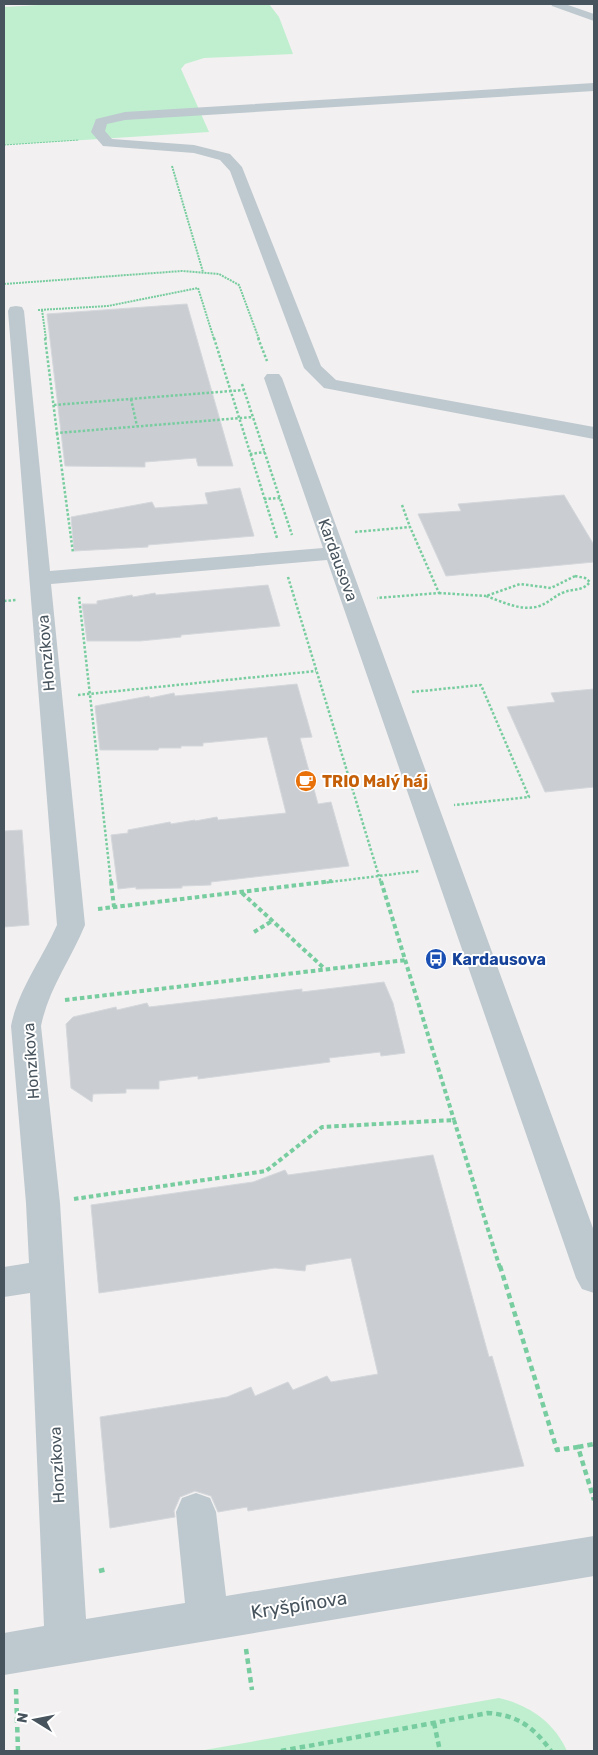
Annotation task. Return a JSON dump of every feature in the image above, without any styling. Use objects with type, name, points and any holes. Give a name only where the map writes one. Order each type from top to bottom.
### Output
[{"type":"street","points":[[556,4],[594,18]]},
{"type":"street","points":[[594,87],[125,116],[101,122],[98,132],[108,143],[194,149],[225,157],[237,170],[313,368],[330,384],[594,433]]},
{"type":"street","name":"Honzíkova","points":[[16,311],[28,420],[39,579],[71,925],[59,953],[20,1020],[43,1203],[66,1643]]},
{"type":"street","name":"Kardausova","points":[[273,378],[342,543],[594,1278]]},
{"type":"street","points":[[39,579],[282,558],[342,543]]},
{"type":"street","points":[[4,1282],[47,1276]]},
{"type":"street","points":[[196,1512],[208,1620]]},
{"type":"street","name":"Kryšpínova","points":[[4,1654],[594,1556]]},
{"type":"path","points":[[4,144],[102,138]]},
{"type":"path","points":[[174,171],[203,272]]},
{"type":"path","points":[[4,284],[203,272],[219,274],[239,285],[273,378]]},
{"type":"path","points":[[16,311],[108,306],[198,288],[557,1450],[594,1444]]},
{"type":"path","points":[[42,310],[77,576],[114,907]]},
{"type":"path","points":[[242,384],[293,538]]},
{"type":"path","points":[[54,405],[244,390]]},
{"type":"path","points":[[132,399],[138,426]]},
{"type":"path","points":[[57,432],[253,418]]},
{"type":"path","points":[[250,454],[265,452]]},
{"type":"path","points":[[264,499],[280,498]]},
{"type":"path","points":[[402,504],[439,593]]},
{"type":"path","points":[[342,543],[410,527]]},
{"type":"path","points":[[486,596],[507,604],[536,607],[563,592],[585,588],[590,582],[582,577],[572,577],[551,588],[519,584],[509,587],[503,595]]},
{"type":"path","points":[[372,599],[439,593],[486,596],[503,595]]},
{"type":"path","points":[[503,595],[507,604]]},
{"type":"path","points":[[50,698],[316,671]]},
{"type":"path","points":[[408,693],[481,685],[529,797],[450,806]]},
{"type":"path","points":[[70,912],[421,871]]},
{"type":"path","points":[[242,892],[325,969]]},
{"type":"path","points":[[254,932],[272,921]]},
{"type":"path","points":[[20,1020],[325,969],[406,960]]},
{"type":"path","points":[[43,1203],[266,1171],[322,1127],[454,1120]]},
{"type":"path","points":[[578,1447],[594,1500]]},
{"type":"path","points":[[284,1751],[474,1714],[495,1713],[510,1715],[523,1721],[534,1730],[552,1751]]},
{"type":"path","points":[[434,1723],[440,1751]]},
{"type":"green space","points":[[57,4],[269,4],[279,17],[293,54],[204,58],[185,64],[181,69],[209,132],[4,145],[4,7]]},
{"type":"green space","points":[[499,1698],[530,1710],[548,1723],[567,1751],[199,1751]]},
{"type":"building","points":[[187,304],[233,466],[198,466],[196,458],[145,462],[145,467],[65,466],[47,314]]},
{"type":"building","points":[[240,488],[254,536],[148,545],[148,547],[74,551],[71,517],[152,502],[155,508],[208,504],[205,493]]},
{"type":"building","points":[[564,495],[594,545],[594,562],[446,576],[418,514],[461,511],[458,504]]},
{"type":"building","points":[[268,585],[280,626],[181,635],[181,637],[140,641],[87,641],[82,604],[97,604],[97,601],[132,595],[133,597],[155,593],[156,595]]},
{"type":"building","points":[[297,684],[312,737],[300,738],[318,804],[331,802],[349,866],[211,882],[211,885],[182,886],[182,888],[136,889],[136,887],[118,889],[111,835],[128,833],[128,830],[170,822],[171,824],[217,817],[218,820],[286,813],[267,737],[203,743],[203,746],[159,748],[158,750],[100,750],[95,706],[174,693],[175,696]]},
{"type":"building","points":[[594,689],[594,787],[545,792],[507,707],[555,702],[551,693]]},
{"type":"building","points":[[22,830],[29,925],[4,927],[4,831]]},
{"type":"building","points":[[384,982],[393,1003],[405,1053],[381,1056],[380,1052],[329,1058],[330,1062],[198,1079],[198,1076],[159,1081],[159,1089],[126,1089],[126,1093],[93,1094],[92,1102],[71,1088],[66,1024],[73,1017],[116,1007],[117,1010],[147,1003],[149,1007],[302,989],[302,992]]},
{"type":"building","points":[[433,1155],[489,1357],[492,1356],[524,1466],[248,1511],[247,1507],[218,1512],[211,1496],[195,1491],[180,1497],[174,1511],[175,1517],[110,1528],[100,1417],[227,1397],[251,1387],[255,1396],[288,1382],[293,1390],[327,1376],[331,1382],[378,1374],[351,1258],[306,1265],[305,1271],[275,1268],[99,1293],[91,1205],[253,1182],[285,1170],[288,1175]]},
{"type":"place","name":"TRIO Malý háj","points":[[306,781]]},
{"type":"place","name":"Kardausova","points":[[436,959]]}]
